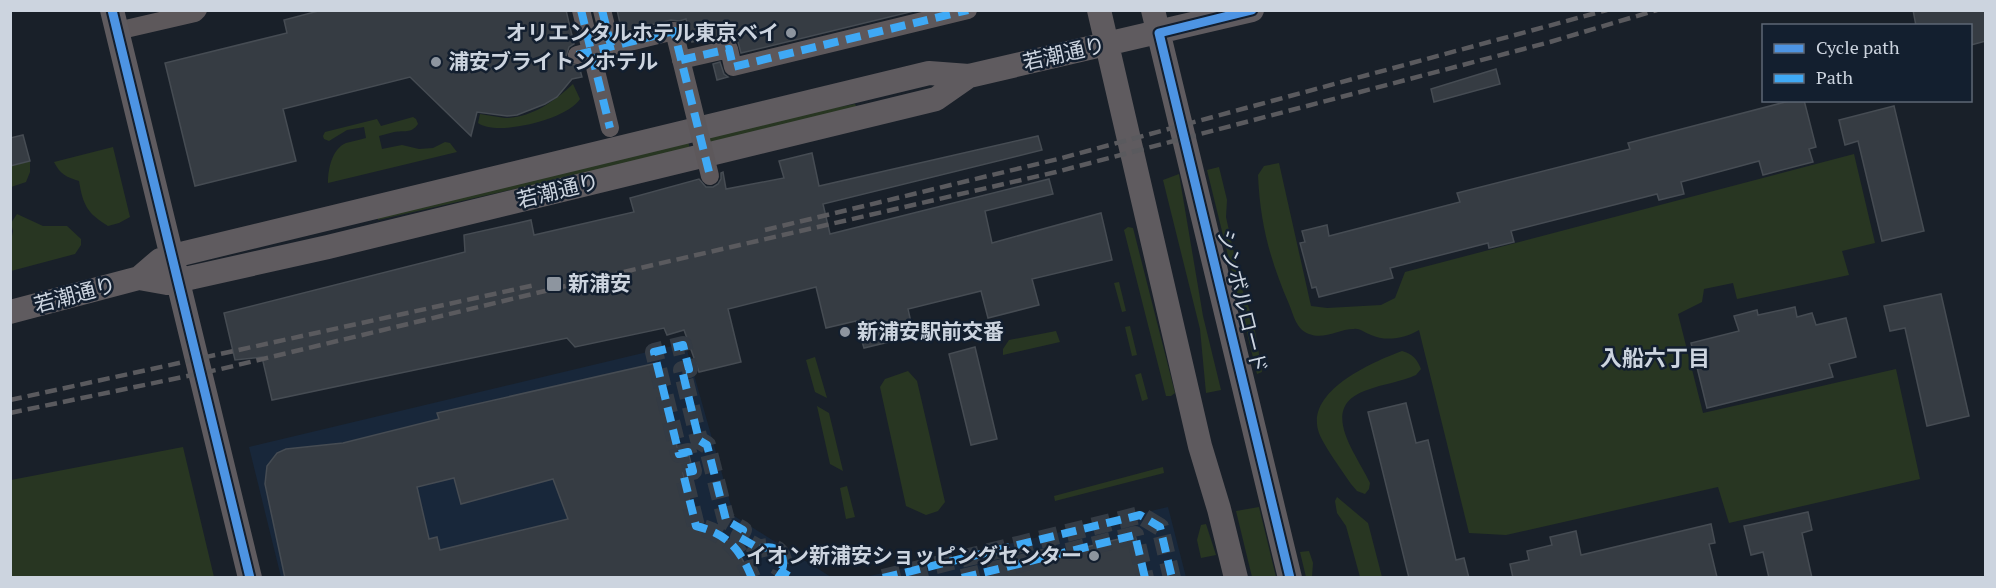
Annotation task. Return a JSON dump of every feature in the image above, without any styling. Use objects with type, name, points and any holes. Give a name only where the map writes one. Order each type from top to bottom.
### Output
[{"type":"main road","points":[[1099,10],[1200,446],[1220,509],[1236,578]]},
{"type":"main road","name":"若潮通り","points":[[139,278],[160,260],[172,256],[928,73],[969,76],[1107,44],[1156,22],[1252,10]]},
{"type":"main road","points":[[114,21],[250,578]]},
{"type":"main road","name":"シンボルロード","points":[[1156,22],[1290,578]]},
{"type":"main road","name":"若潮通り","points":[[10,312],[139,278],[167,283],[328,247],[936,99],[969,76]]},
{"type":"street","points":[[114,21],[195,13],[198,10]]},
{"type":"street","points":[[581,10],[610,128]]},
{"type":"street","points":[[602,10],[611,46]]},
{"type":"street","points":[[681,60],[729,49],[733,67],[968,10]]},
{"type":"street","points":[[577,55],[674,31],[710,176]]},
{"type":"shaded area","points":[[685,343],[734,516],[831,577],[281,577],[249,447]]},
{"type":"shaded area","points":[[1168,507],[1186,577],[861,578]]},
{"type":"green space","points":[[573,84],[580,99],[562,113],[532,124],[515,127],[487,127],[478,123],[480,114],[505,118],[533,112]]},
{"type":"green space","points":[[855,104],[857,108],[709,143],[707,136],[801,114]]},
{"type":"green space","points":[[413,117],[418,124],[413,129],[379,136],[382,149],[402,145],[419,149],[433,148],[445,142],[450,143],[457,152],[328,183],[330,166],[337,150],[346,143],[366,138],[364,127],[347,130],[329,141],[324,139],[325,132],[377,119],[381,126]]},
{"type":"green space","points":[[688,141],[690,149],[378,220],[377,215]]},
{"type":"green space","points":[[113,147],[130,217],[108,226],[87,208],[79,181],[64,174],[54,162]]},
{"type":"green space","points":[[1854,154],[1875,243],[1842,251],[1849,275],[1737,299],[1733,283],[1704,289],[1702,302],[1678,314],[1703,413],[1896,369],[1920,479],[1729,523],[1718,487],[1506,535],[1469,533],[1419,330],[1402,337],[1389,339],[1356,329],[1315,336],[1305,332],[1298,325],[1276,272],[1267,241],[1258,175],[1264,166],[1279,163],[1311,306],[1327,308],[1381,305],[1395,298],[1405,272]]},
{"type":"green space","points":[[30,161],[30,172],[26,182],[11,187],[10,166]]},
{"type":"green space","points":[[1219,167],[1227,200],[1226,217],[1241,286],[1253,319],[1262,372],[1257,374],[1207,170]]},
{"type":"green space","points":[[1179,174],[1203,316],[1221,390],[1206,393],[1200,329],[1163,180]]},
{"type":"green space","points":[[17,214],[43,226],[67,226],[81,239],[81,245],[75,254],[11,271],[13,231],[11,223]]},
{"type":"green space","points":[[1128,227],[1133,228],[1175,393],[1171,396],[1166,396],[1124,230]]},
{"type":"green space","points":[[1119,282],[1126,311],[1122,312],[1114,283]]},
{"type":"green space","points":[[1130,326],[1137,355],[1132,356],[1125,327]]},
{"type":"green space","points":[[1056,331],[1060,342],[1003,355],[1003,349],[1009,340]]},
{"type":"green space","points":[[1402,351],[1412,355],[1418,362],[1421,369],[1416,375],[1367,390],[1352,398],[1344,407],[1342,419],[1344,432],[1370,483],[1365,494],[1357,491],[1351,484],[1329,452],[1319,433],[1317,418],[1322,404],[1331,391],[1344,380]]},
{"type":"green space","points":[[815,357],[827,398],[815,392],[806,360]]},
{"type":"green space","points":[[908,371],[917,381],[945,502],[938,511],[926,515],[906,506],[880,387],[885,379]]},
{"type":"green space","points":[[1141,373],[1148,399],[1142,401],[1135,375]]},
{"type":"green space","points":[[817,406],[829,413],[843,471],[830,464]]},
{"type":"green space","points":[[183,447],[214,577],[11,577],[11,480]]},
{"type":"green space","points":[[1163,467],[1164,473],[1055,501],[1054,496]]},
{"type":"green space","points":[[847,486],[855,517],[846,519],[840,488]]},
{"type":"green space","points":[[1337,497],[1368,523],[1382,577],[1360,577],[1346,526],[1337,513],[1335,501]]},
{"type":"green space","points":[[1259,507],[1276,577],[1252,577],[1236,511]]},
{"type":"green space","points":[[1206,524],[1216,555],[1201,558],[1197,540],[1201,525]]},
{"type":"green space","points":[[1309,551],[1313,563],[1312,577],[1306,577],[1300,552]]},
{"type":"building","points":[[322,10],[566,10],[574,44],[569,47],[566,57],[569,63],[579,66],[582,77],[572,79],[557,97],[517,115],[477,112],[471,136],[410,77],[283,109],[296,161],[195,186],[165,63],[287,33],[284,20]]},
{"type":"building","name":"オリエンタルホテル東京ベイ","points":[[617,10],[918,10],[741,53],[738,42],[732,38],[708,42],[707,38],[692,42],[686,19],[671,20],[622,32]]},
{"type":"building","points":[[1913,10],[1986,10],[1986,41],[1972,45],[1972,24],[1916,24]]},
{"type":"building","points":[[720,62],[724,74],[728,77],[717,80],[713,64]]},
{"type":"building","points":[[1496,69],[1500,84],[1434,102],[1431,89]]},
{"type":"building","points":[[1785,102],[1805,102],[1816,147],[1809,149],[1813,162],[1763,175],[1759,161],[1681,182],[1684,194],[1659,200],[1657,194],[1511,231],[1514,242],[1489,248],[1488,243],[1390,268],[1393,278],[1319,297],[1316,287],[1312,288],[1300,243],[1305,242],[1302,231],[1327,225],[1329,236],[1460,202],[1457,193],[1630,149],[1628,143]]},
{"type":"building","points":[[1894,106],[1924,231],[1882,241],[1858,141],[1845,145],[1839,120]]},
{"type":"building","points":[[23,135],[30,161],[10,166],[10,138]]},
{"type":"building","points":[[1038,136],[1042,150],[823,204],[830,234],[1049,179],[1053,194],[985,211],[992,243],[1101,213],[1112,260],[1032,279],[1039,305],[988,318],[981,291],[908,309],[914,336],[864,348],[856,321],[826,328],[816,287],[728,309],[741,362],[699,372],[684,330],[667,335],[664,328],[575,347],[567,338],[272,400],[262,357],[235,360],[224,313],[465,252],[464,235],[531,220],[534,235],[634,212],[630,198],[699,179],[706,187],[713,187],[718,184],[723,172],[726,189],[784,178],[779,161],[812,153],[819,186]]},
{"type":"building","points":[[1941,294],[1969,416],[1927,426],[1905,328],[1890,331],[1884,306]]},
{"type":"building","points":[[1795,307],[1797,317],[1812,313],[1816,325],[1846,318],[1856,357],[1829,364],[1833,377],[1707,408],[1691,343],[1739,331],[1734,316],[1757,310],[1758,315]]},
{"type":"building","points":[[975,347],[997,439],[971,445],[949,354]]},
{"type":"building","points":[[657,363],[679,454],[688,452],[693,471],[683,473],[696,526],[711,530],[725,538],[737,549],[752,578],[285,578],[265,484],[267,466],[277,453],[286,449],[343,443],[439,419],[437,413]],"holes":[[[454,478],[461,504],[553,479],[568,519],[440,550],[437,537],[429,539],[417,487]]]},
{"type":"building","points":[[1406,403],[1416,443],[1428,440],[1456,560],[1464,558],[1469,578],[1409,578],[1368,412]]},
{"type":"building","points":[[1808,512],[1812,530],[1802,533],[1812,578],[1769,578],[1763,552],[1751,555],[1744,526]]},
{"type":"building","points":[[1711,524],[1715,543],[1709,544],[1717,577],[1513,578],[1510,564],[1529,560],[1527,551],[1552,545],[1550,537],[1576,531],[1581,555]]},
{"type":"building","name":"イオン新浦安ショッピングセンター","points":[[1135,535],[1145,578],[986,578],[986,572]]},
{"type":"tunnel","points":[[752,578],[743,559],[732,544],[717,533],[696,526],[683,473],[693,471],[688,452],[679,454],[654,352],[683,345],[689,369],[682,370],[699,440],[707,445],[726,520],[743,530],[739,537],[760,549],[767,547],[778,550],[783,559],[778,578]]},
{"type":"tunnel","points":[[883,578],[1140,515],[1160,527],[1172,578]]},
{"type":"tunnel","points":[[962,578],[1135,535],[1145,578]]},
{"type":"railway","points":[[765,230],[1058,159],[1607,10]]},
{"type":"railway","points":[[10,413],[221,369],[653,265],[1056,172],[1550,42],[1657,10]]},
{"type":"railway","points":[[10,400],[535,285]]},
{"type":"marked path","points":[[581,10],[610,128]]},
{"type":"marked path","points":[[602,10],[611,46]]},
{"type":"marked path","points":[[681,60],[729,49],[733,67],[968,10]]},
{"type":"marked path","points":[[577,55],[674,31],[710,176]]},
{"type":"marked path","points":[[752,578],[743,559],[732,544],[717,533],[696,526],[683,473],[693,471],[688,452],[679,454],[654,352],[683,345],[689,369],[682,370],[699,440],[707,445],[726,520],[743,530],[739,537],[760,549],[767,547],[778,550],[783,559],[778,578]]},
{"type":"marked path","points":[[883,578],[1140,515],[1160,527],[1172,578]]},
{"type":"marked path","points":[[962,578],[1135,535],[1145,578]]},
{"type":"marked path","points":[[778,578],[782,572],[792,578]]},
{"type":"cycle path","points":[[112,10],[250,578]]},
{"type":"cycle path","points":[[1252,10],[1159,33],[1290,578]]},
{"type":"place","name":"オリエンタルホテル東京ベイ","points":[[791,33]]},
{"type":"place","name":"浦安ブライトンホテル","points":[[436,62]]},
{"type":"place","name":"新浦安","points":[[554,284]]},
{"type":"place","name":"新浦安駅前交番","points":[[845,332]]},
{"type":"place","name":"イオン新浦安ショッピングセンター","points":[[1094,556]]},
{"type":"district","name":"入船六丁目","points":[[1655,358]]}]
